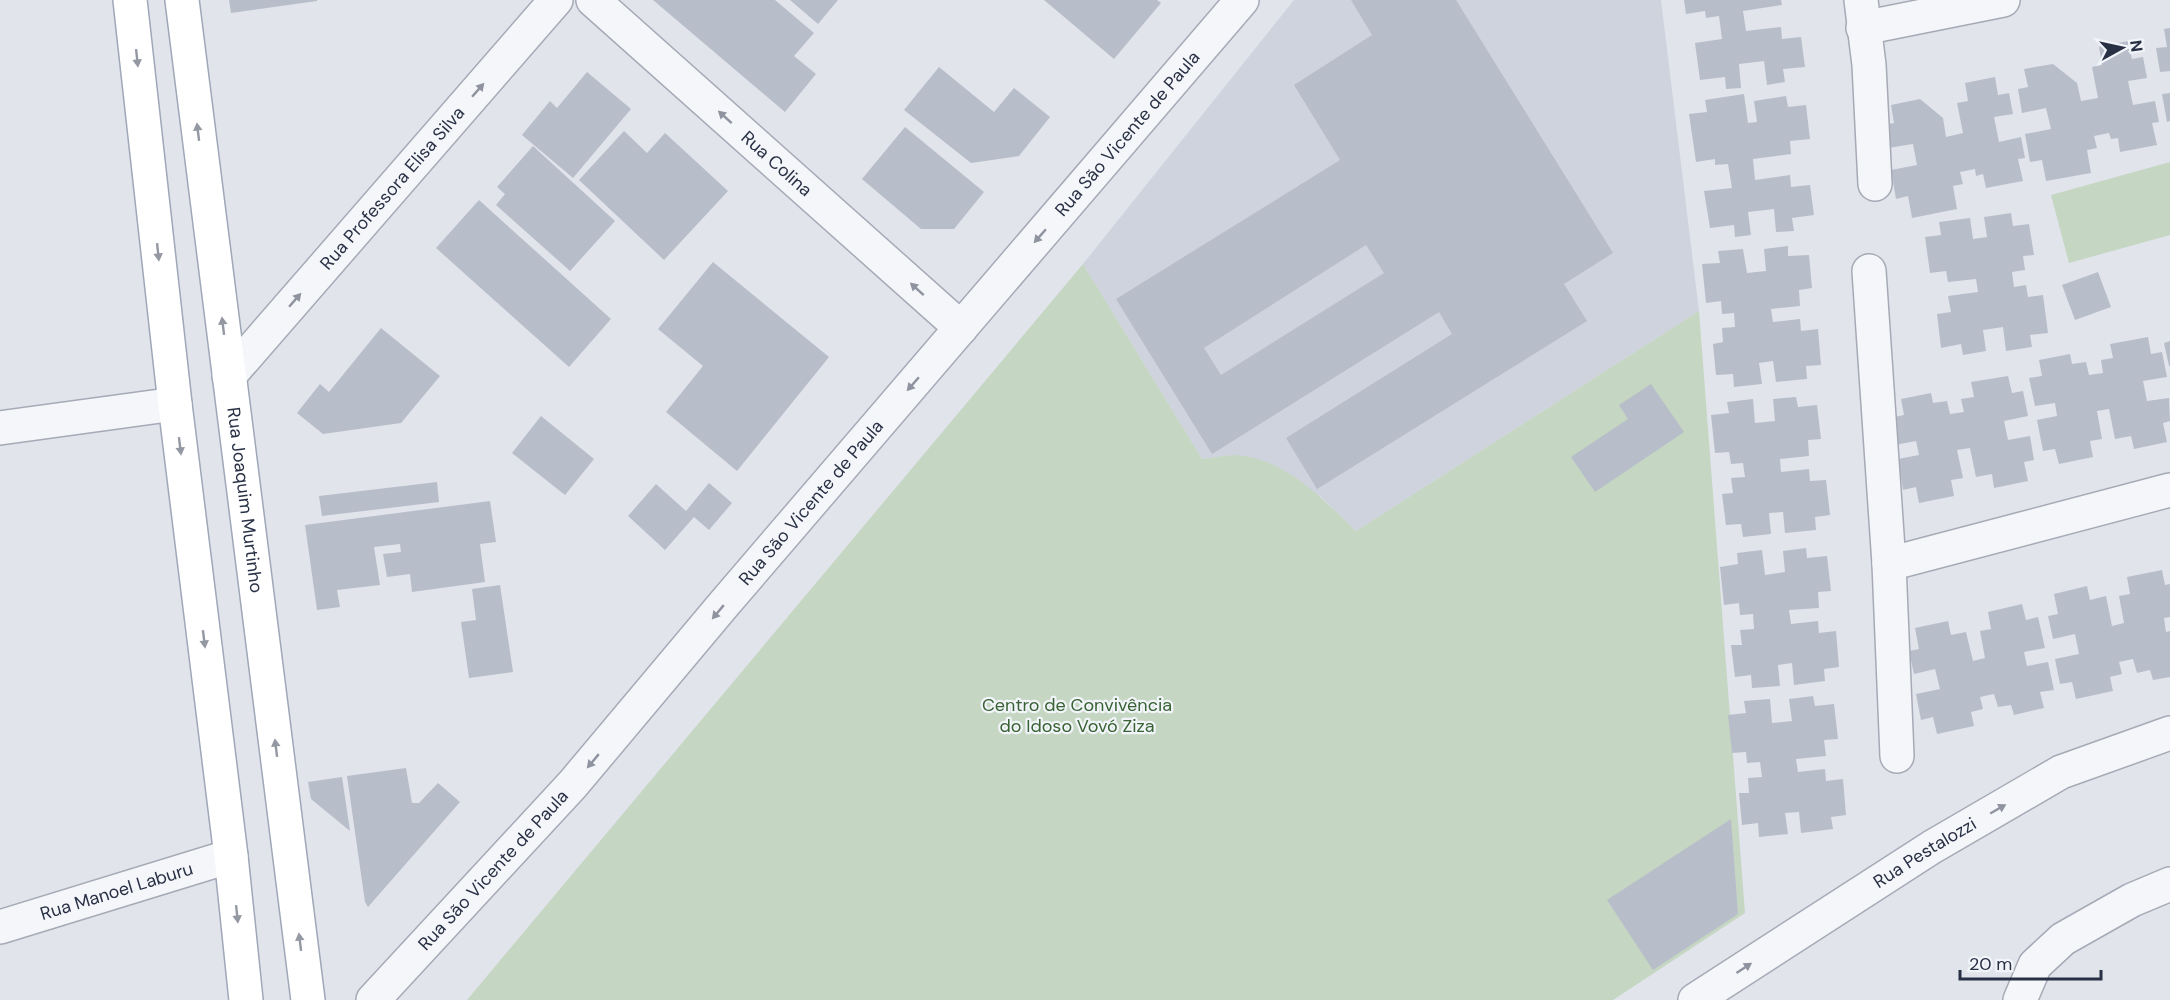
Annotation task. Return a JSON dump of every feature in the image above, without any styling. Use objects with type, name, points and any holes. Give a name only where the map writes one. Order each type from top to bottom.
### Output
[{"type":"main road","points":[[130,0],[175,404],[231,856],[246,1000]]},
{"type":"main road","name":"Rua Joaquim Murtinho","points":[[182,0],[308,1000]]},
{"type":"street","name":"Rua Professora Elisa Silva","points":[[229,376],[556,0]]},
{"type":"street","name":"Rua Colina","points":[[593,0],[961,328]]},
{"type":"street","name":"Rua São Vicente de Paula","points":[[373,1000],[573,784],[1242,0]]},
{"type":"street","points":[[1875,184],[1869,65],[1862,14],[2004,0]]},
{"type":"street","points":[[1869,271],[1889,564],[1897,756]]},
{"type":"street","points":[[0,428],[175,404]]},
{"type":"street","points":[[1889,564],[2170,490]]},
{"type":"street","name":"Rua Pestalozzi","points":[[1695,1000],[1932,847],[2061,772],[2170,733]]},
{"type":"street","name":"Rua Manoel Laburu","points":[[0,927],[231,856]]},
{"type":"street","points":[[2020,1000],[2035,965],[2063,939],[2132,900],[2170,884]]},
{"type":"shaded area","points":[[1294,0],[1661,0],[1699,311],[1356,531],[1320,496],[1233,455],[1202,459],[1083,264]]},
{"type":"green space","points":[[2170,162],[2170,235],[2069,263],[2051,195]]},
{"type":"green space","name":"Centro de Convivência do Idoso Vovó Ziza","points":[[1083,264],[1202,459],[1235,455],[1270,464],[1302,482],[1356,531],[1699,311],[1745,913],[1613,1000],[467,1000]]},
{"type":"building","points":[[229,0],[317,0],[317,1],[231,13]]},
{"type":"building","points":[[653,0],[775,0],[814,33],[794,56],[816,74],[785,112]]},
{"type":"building","points":[[790,0],[838,0],[818,24]]},
{"type":"building","points":[[1044,0],[1157,0],[1161,3],[1114,59]]},
{"type":"building","points":[[1351,0],[1456,0],[1613,253],[1564,284],[1587,321],[1317,489],[1286,438],[1452,334],[1439,312],[1212,454],[1116,299],[1340,160],[1294,85],[1372,35]],"holes":[[[1366,245],[1384,273],[1221,375],[1204,348]]]},
{"type":"building","points":[[1684,0],[1781,0],[1782,5],[1743,11],[1746,31],[1781,27],[1782,39],[1801,37],[1805,67],[1783,69],[1785,82],[1767,85],[1764,61],[1739,64],[1741,88],[1726,89],[1725,77],[1700,80],[1695,43],[1722,39],[1719,16],[1706,18],[1705,11],[1686,14]]},
{"type":"building","points":[[2170,28],[2170,71],[2160,72],[2156,48],[2167,47],[2164,29]]},
{"type":"building","points":[[2128,41],[2132,59],[2143,57],[2147,78],[2128,81],[2133,105],[2155,101],[2159,122],[2152,123],[2157,145],[2120,152],[2118,138],[2111,139],[2109,133],[2094,136],[2097,148],[2087,150],[2091,173],[2046,181],[2042,160],[2030,162],[2025,134],[2051,129],[2046,108],[2022,113],[2018,89],[2028,87],[2024,69],[2053,64],[2077,83],[2081,101],[2098,98],[2092,67],[2102,65],[2099,47]]},
{"type":"building","points":[[939,67],[994,112],[1014,88],[1050,117],[1019,156],[971,163],[904,110]]},
{"type":"building","points":[[587,72],[631,109],[573,178],[522,135],[550,101],[557,108]]},
{"type":"building","points":[[1995,77],[1998,95],[2009,93],[2013,114],[1994,117],[1999,142],[2021,137],[2025,158],[2018,159],[2023,181],[1986,188],[1983,174],[1976,176],[1975,169],[1960,172],[1963,184],[1953,186],[1957,209],[1912,218],[1908,196],[1896,199],[1891,170],[1917,165],[1913,144],[1888,148],[1883,125],[1894,123],[1891,105],[1920,99],[1943,118],[1946,137],[1963,133],[1957,103],[1968,101],[1965,83]]},
{"type":"building","points":[[2170,93],[2170,121],[2167,122],[2162,94]]},
{"type":"building","points":[[1744,94],[1748,123],[1757,122],[1754,101],[1786,96],[1788,107],[1806,105],[1810,139],[1790,141],[1791,154],[1753,159],[1755,180],[1790,175],[1791,187],[1810,185],[1814,215],[1792,218],[1794,231],[1776,232],[1774,209],[1748,212],[1751,235],[1735,237],[1734,225],[1710,228],[1704,191],[1732,188],[1728,164],[1715,165],[1715,159],[1696,162],[1689,114],[1707,112],[1705,100]]},
{"type":"building","points":[[905,127],[984,192],[954,229],[921,229],[862,179]]},
{"type":"building","points":[[624,131],[647,153],[665,133],[728,191],[664,260],[579,180]]},
{"type":"building","points":[[533,146],[615,221],[570,271],[496,205],[505,194],[497,187]]},
{"type":"building","points":[[479,200],[611,319],[569,367],[436,248]]},
{"type":"building","points":[[2011,213],[2013,226],[2029,224],[2034,255],[2023,256],[2025,270],[2012,272],[2014,287],[2026,285],[2028,297],[2043,295],[2048,333],[2030,335],[2032,347],[2006,351],[2003,327],[1983,330],[1986,351],[1963,355],[1961,344],[1941,348],[1937,314],[1951,312],[1948,296],[1978,292],[1976,279],[1948,282],[1946,271],[1930,273],[1925,237],[1941,235],[1939,222],[1970,218],[1973,239],[1987,237],[1984,217]]},
{"type":"building","points":[[1788,246],[1788,256],[1809,255],[1812,288],[1799,290],[1800,306],[1771,309],[1773,322],[1800,319],[1801,331],[1818,329],[1821,365],[1806,366],[1807,379],[1776,382],[1773,361],[1759,363],[1762,384],[1734,387],[1733,374],[1716,375],[1713,344],[1723,342],[1722,328],[1735,327],[1734,313],[1722,314],[1721,301],[1706,303],[1702,264],[1720,263],[1718,251],[1743,249],[1747,273],[1766,271],[1764,249]]},
{"type":"building","points":[[713,262],[829,357],[737,471],[666,412],[703,366],[658,329]]},
{"type":"building","points":[[2098,272],[2111,307],[2075,320],[2062,285]]},
{"type":"building","points":[[381,328],[440,376],[401,423],[323,434],[297,413],[320,384],[329,392]]},
{"type":"building","points":[[2148,337],[2151,354],[2162,352],[2167,377],[2143,381],[2147,401],[2169,398],[2170,421],[2163,423],[2167,442],[2134,449],[2131,436],[2115,439],[2109,409],[2097,411],[2102,439],[2090,441],[2093,457],[2059,464],[2055,449],[2043,451],[2037,420],[2057,416],[2055,403],[2035,406],[2029,378],[2042,376],[2039,360],[2070,354],[2072,364],[2086,362],[2089,375],[2103,373],[2101,360],[2113,358],[2110,344]]},
{"type":"building","points":[[2170,341],[2170,366],[2169,366],[2164,343]]},
{"type":"building","points":[[2008,376],[2012,393],[2023,391],[2028,416],[2004,421],[2008,440],[2030,436],[2034,460],[2024,462],[2028,481],[1994,488],[1992,474],[1976,477],[1970,448],[1957,450],[1963,478],[1951,480],[1954,496],[1919,503],[1916,487],[1903,490],[1898,459],[1919,455],[1916,441],[1895,445],[1890,418],[1904,415],[1901,399],[1931,393],[1933,403],[1947,401],[1950,414],[1964,412],[1961,399],[1974,397],[1971,382]]},
{"type":"building","points":[[1651,384],[1684,432],[1595,492],[1571,457],[1628,419],[1619,405]]},
{"type":"building","points":[[1796,397],[1798,407],[1817,405],[1821,439],[1808,440],[1809,456],[1780,459],[1781,472],[1809,469],[1810,481],[1826,480],[1830,515],[1815,517],[1816,530],[1785,533],[1783,512],[1769,513],[1771,534],[1743,537],[1741,524],[1726,525],[1722,494],[1733,493],[1731,478],[1745,477],[1743,463],[1731,464],[1729,452],[1715,453],[1711,415],[1729,413],[1727,402],[1753,399],[1755,423],[1775,421],[1773,399]]},
{"type":"building","points":[[541,416],[594,459],[565,495],[512,453]]},
{"type":"building","points":[[437,482],[439,502],[322,516],[319,496]]},
{"type":"building","points":[[709,483],[732,503],[709,530],[694,517],[665,550],[628,516],[656,484],[686,511]]},
{"type":"building","points":[[490,501],[496,542],[480,544],[485,582],[412,592],[410,574],[387,577],[383,554],[401,552],[400,544],[374,547],[380,585],[337,590],[340,607],[317,610],[305,525]]},
{"type":"building","points":[[1806,548],[1807,558],[1827,556],[1831,591],[1818,592],[1819,608],[1789,610],[1791,624],[1818,621],[1819,633],[1836,631],[1839,667],[1824,669],[1825,681],[1794,685],[1792,663],[1778,665],[1780,686],[1752,688],[1751,675],[1735,677],[1731,645],[1742,645],[1740,630],[1754,629],[1753,614],[1740,615],[1739,603],[1724,605],[1720,567],[1738,564],[1737,553],[1762,550],[1765,575],[1785,572],[1783,551]]},
{"type":"building","points":[[2162,570],[2165,585],[2170,584],[2170,617],[2164,618],[2166,632],[2170,631],[2170,677],[2153,680],[2150,670],[2137,673],[2133,659],[2119,662],[2122,674],[2110,677],[2113,691],[2076,699],[2072,682],[2060,684],[2055,659],[2079,654],[2075,634],[2053,639],[2048,616],[2058,614],[2054,594],[2087,586],[2090,600],[2106,596],[2112,626],[2124,623],[2119,596],[2130,594],[2127,577]]},
{"type":"building","points":[[500,585],[513,672],[469,678],[461,622],[476,620],[472,589]]},
{"type":"building","points":[[2022,604],[2026,620],[2038,617],[2045,648],[2024,652],[2027,666],[2048,662],[2054,690],[2040,692],[2044,708],[2014,715],[2011,705],[1998,707],[1994,694],[1980,697],[1983,709],[1971,712],[1974,726],[1937,734],[1933,717],[1921,720],[1916,694],[1940,689],[1935,669],[1914,674],[1909,651],[1919,649],[1915,628],[1948,621],[1951,635],[1966,632],[1973,661],[1985,658],[1980,631],[1991,629],[1988,612]]},
{"type":"building","points":[[1813,696],[1815,706],[1834,704],[1838,739],[1824,740],[1826,756],[1796,759],[1798,772],[1825,769],[1826,781],[1843,779],[1846,815],[1831,817],[1833,829],[1801,833],[1799,812],[1785,813],[1788,834],[1759,837],[1758,823],[1742,825],[1739,793],[1749,793],[1748,778],[1762,777],[1760,762],[1747,763],[1746,752],[1732,753],[1728,715],[1746,713],[1744,701],[1770,699],[1772,723],[1792,721],[1789,699]]},
{"type":"building","points":[[406,768],[412,803],[419,803],[438,783],[460,802],[368,907],[365,902],[347,776]]},
{"type":"building","points":[[342,777],[350,831],[311,799],[308,782]]},
{"type":"building","points":[[1731,819],[1738,914],[1653,970],[1607,900]]}]
